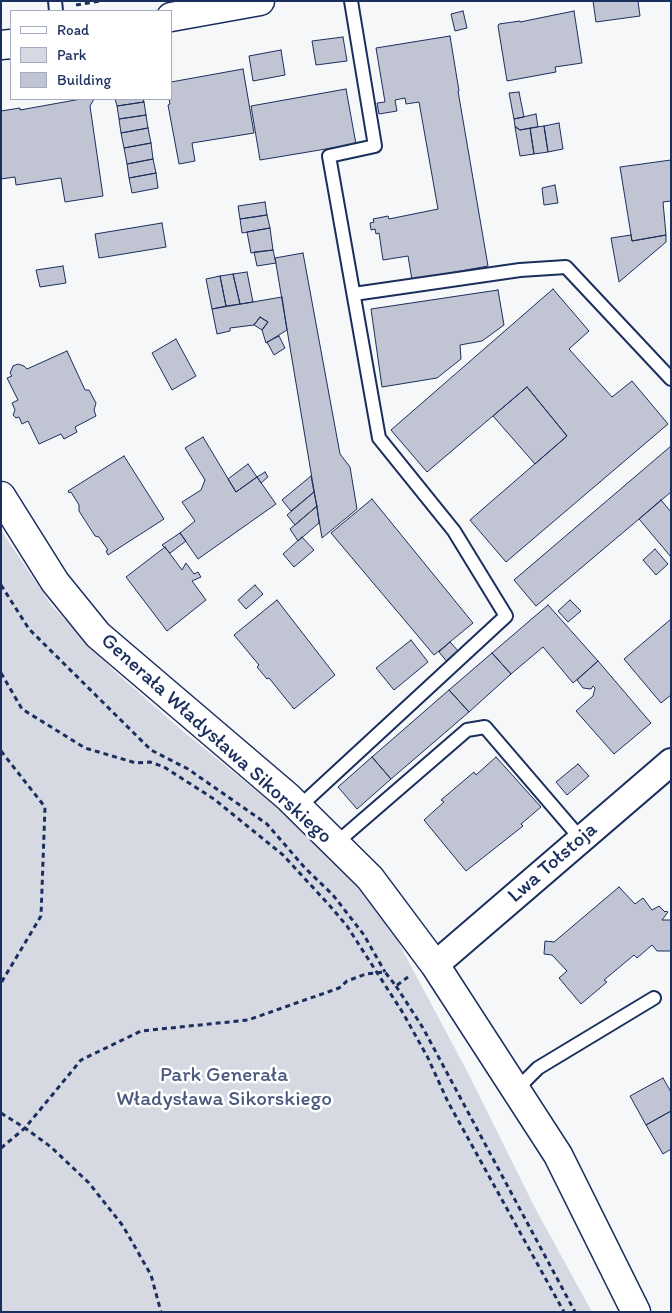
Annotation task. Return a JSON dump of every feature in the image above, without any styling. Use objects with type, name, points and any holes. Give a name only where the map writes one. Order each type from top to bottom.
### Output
[{"type":"street","points":[[172,16],[216,5],[260,1]]},
{"type":"street","name":"Generała Władysława Sikorskiego","points":[[1,496],[55,582],[98,635],[298,807],[370,878],[423,970],[516,1090],[558,1155],[636,1312]]},
{"type":"street","name":"Lwa Tołstoja","points":[[423,970],[671,762]]},
{"type":"lane","points":[[298,807],[506,616],[454,531],[379,438],[330,156],[375,146],[351,1]]},
{"type":"lane","points":[[354,294],[520,270],[566,267],[671,379]]},
{"type":"lane","points":[[335,844],[467,730],[485,727],[581,839]]},
{"type":"lane","points":[[516,1090],[538,1068],[654,998]]},
{"type":"path","points":[[1,584],[29,629],[151,750],[188,769],[267,824],[305,868],[333,895],[364,935],[385,972],[423,1028],[575,1312]]},
{"type":"path","points":[[1,673],[22,709],[85,748],[136,763],[150,762],[164,767],[214,799],[283,855],[297,870],[346,926],[403,1013],[428,1058],[448,1102],[564,1312]]},
{"type":"path","points":[[1,751],[45,808],[41,916],[1,983]]},
{"type":"path","points":[[396,986],[423,970]]},
{"type":"path","points":[[1,1148],[25,1128],[81,1060],[141,1031],[248,1020],[339,988],[347,981],[366,974],[385,972]]},
{"type":"path","points":[[1,1114],[25,1128],[51,1147],[89,1183],[123,1226],[151,1274],[161,1312]]},
{"type":"green space","name":"Park Generała Władysława Sikorskiego","points":[[1,530],[52,606],[112,669],[178,727],[292,820],[348,873],[395,936],[468,1073],[535,1208],[592,1312],[1,1312]]},
{"type":"building","points":[[593,1],[638,1],[640,16],[596,22]]},
{"type":"building","points":[[463,11],[467,28],[455,31],[451,14]]},
{"type":"building","points":[[574,11],[582,63],[555,67],[556,72],[507,81],[499,24],[520,22]]},
{"type":"building","points":[[450,36],[488,266],[412,280],[408,256],[383,260],[379,233],[376,234],[375,229],[371,230],[370,223],[374,222],[373,219],[388,216],[389,219],[438,209],[419,102],[406,104],[405,98],[395,100],[397,111],[379,114],[377,103],[385,102],[376,48]]},
{"type":"building","points":[[343,37],[347,61],[316,65],[312,41]]},
{"type":"building","points":[[281,50],[285,75],[253,81],[249,56]]},
{"type":"building","points":[[243,69],[254,133],[192,143],[195,161],[179,164],[168,105],[170,104],[169,100],[172,100],[172,82]]},
{"type":"building","points":[[346,89],[356,144],[260,160],[251,106]]},
{"type":"building","points":[[519,92],[524,117],[514,119],[509,93]]},
{"type":"building","points":[[75,100],[93,100],[90,106],[103,196],[65,202],[61,178],[16,185],[15,177],[1,179],[1,111],[20,108],[20,110]]},
{"type":"building","points":[[115,100],[143,100],[144,102],[117,106]]},
{"type":"building","points":[[144,102],[146,115],[119,119],[117,106]]},
{"type":"building","points":[[536,114],[538,127],[520,130],[515,126],[514,119]]},
{"type":"building","points":[[146,115],[148,128],[121,133],[119,119]]},
{"type":"building","points":[[559,123],[563,149],[548,152],[544,126]]},
{"type":"building","points":[[544,126],[548,152],[534,154],[530,128]]},
{"type":"building","points":[[515,127],[520,130],[530,128],[534,154],[520,156]]},
{"type":"building","points":[[148,128],[151,143],[124,148],[121,133]]},
{"type":"building","points":[[151,143],[153,159],[127,164],[124,148]]},
{"type":"building","points":[[153,159],[156,173],[129,178],[127,164]]},
{"type":"building","points":[[671,160],[671,201],[663,202],[666,235],[632,241],[620,167]]},
{"type":"building","points":[[156,173],[158,188],[132,193],[129,178]]},
{"type":"building","points":[[555,185],[558,203],[544,205],[542,188]]},
{"type":"building","points":[[265,202],[267,215],[240,219],[238,206]]},
{"type":"building","points":[[267,215],[270,228],[242,233],[240,219]]},
{"type":"building","points":[[162,223],[166,247],[99,258],[95,234]]},
{"type":"building","points":[[270,228],[273,250],[251,253],[247,232]]},
{"type":"building","points":[[631,235],[632,241],[666,235],[666,242],[619,282],[611,238]]},
{"type":"building","points":[[273,250],[276,263],[257,266],[254,252]]},
{"type":"building","points":[[303,253],[340,454],[350,467],[357,509],[322,538],[275,258]]},
{"type":"building","points":[[63,266],[66,283],[40,287],[36,270]]},
{"type":"building","points":[[247,272],[253,302],[240,304],[233,274]]},
{"type":"building","points":[[233,274],[240,304],[226,306],[220,276]]},
{"type":"building","points":[[220,276],[226,306],[212,309],[206,279]]},
{"type":"building","points":[[553,289],[589,331],[569,349],[612,397],[632,381],[668,424],[506,562],[470,520],[567,436],[527,387],[427,472],[391,430]]},
{"type":"building","points":[[498,290],[504,325],[482,341],[460,345],[461,359],[437,378],[382,387],[371,309]]},
{"type":"building","points":[[282,297],[287,330],[266,343],[262,330],[268,322],[260,317],[254,325],[230,328],[230,331],[217,334],[212,309]]},
{"type":"building","points":[[260,317],[268,322],[262,330],[254,325]]},
{"type":"building","points":[[279,336],[285,348],[274,355],[267,342]]},
{"type":"building","points":[[176,339],[196,376],[172,390],[152,353]]},
{"type":"building","points":[[67,351],[85,390],[89,390],[96,403],[94,410],[96,416],[75,427],[77,432],[64,439],[61,434],[39,444],[28,421],[22,424],[19,417],[16,418],[13,415],[15,410],[12,403],[18,400],[7,378],[12,376],[10,373],[13,366],[18,364],[27,369]]},
{"type":"building","points":[[527,387],[567,436],[535,464],[493,416]]},
{"type":"building","points":[[203,437],[236,492],[257,477],[276,504],[198,559],[180,533],[195,521],[182,502],[201,490],[205,480],[185,448]]},
{"type":"building","points":[[671,446],[671,492],[536,606],[514,580]]},
{"type":"building","points":[[124,456],[164,519],[108,555],[106,551],[108,550],[99,537],[95,536],[79,511],[79,505],[71,492],[69,493],[68,491]]},
{"type":"building","points":[[248,464],[257,477],[236,492],[228,479]]},
{"type":"building","points":[[265,472],[268,477],[261,483],[257,477]]},
{"type":"building","points":[[311,476],[314,492],[291,511],[282,500]]},
{"type":"building","points":[[314,492],[317,506],[295,525],[287,515]]},
{"type":"building","points":[[372,499],[473,623],[434,655],[331,533]]},
{"type":"building","points":[[661,500],[671,512],[671,557],[639,519]]},
{"type":"building","points":[[317,506],[319,523],[298,541],[290,529]]},
{"type":"building","points":[[180,533],[186,541],[170,553],[162,545]]},
{"type":"building","points":[[302,537],[314,550],[294,567],[283,554]]},
{"type":"building","points":[[165,547],[182,570],[186,563],[194,574],[198,572],[201,577],[192,581],[206,600],[167,631],[126,577]]},
{"type":"building","points":[[655,549],[668,564],[656,575],[643,560]]},
{"type":"building","points":[[255,585],[263,594],[246,609],[238,600]]},
{"type":"building","points":[[277,600],[335,675],[294,709],[269,678],[267,679],[257,667],[259,665],[234,635]]},
{"type":"building","points":[[570,600],[581,611],[568,622],[558,611]]},
{"type":"building","points":[[548,605],[598,661],[573,683],[543,647],[511,674],[492,653]]},
{"type":"building","points":[[671,619],[671,695],[661,703],[624,659]]},
{"type":"building","points":[[411,640],[428,662],[394,690],[376,668]]},
{"type":"building","points":[[450,642],[460,653],[448,663],[439,652]]},
{"type":"building","points":[[492,653],[511,674],[469,712],[449,690]]},
{"type":"building","points":[[598,661],[651,723],[614,754],[576,711],[593,696],[595,688],[593,686],[591,689],[583,688],[577,680]]},
{"type":"building","points":[[449,690],[469,712],[391,779],[372,757]]},
{"type":"building","points":[[372,757],[391,779],[357,809],[338,787]]},
{"type":"building","points":[[496,757],[541,807],[521,824],[523,826],[466,871],[424,820],[444,802],[441,800],[474,772],[476,775]]},
{"type":"building","points":[[578,764],[589,776],[567,795],[556,782]]},
{"type":"building","points":[[619,887],[635,904],[643,898],[652,910],[659,906],[665,912],[668,912],[662,920],[671,920],[671,951],[657,951],[652,945],[637,958],[634,955],[604,980],[607,982],[581,1004],[559,978],[567,971],[552,955],[544,954],[545,941],[554,942]]},
{"type":"building","points":[[663,1078],[671,1092],[671,1111],[646,1125],[630,1096]]},
{"type":"building","points":[[671,1111],[671,1149],[663,1154],[646,1125]]}]
